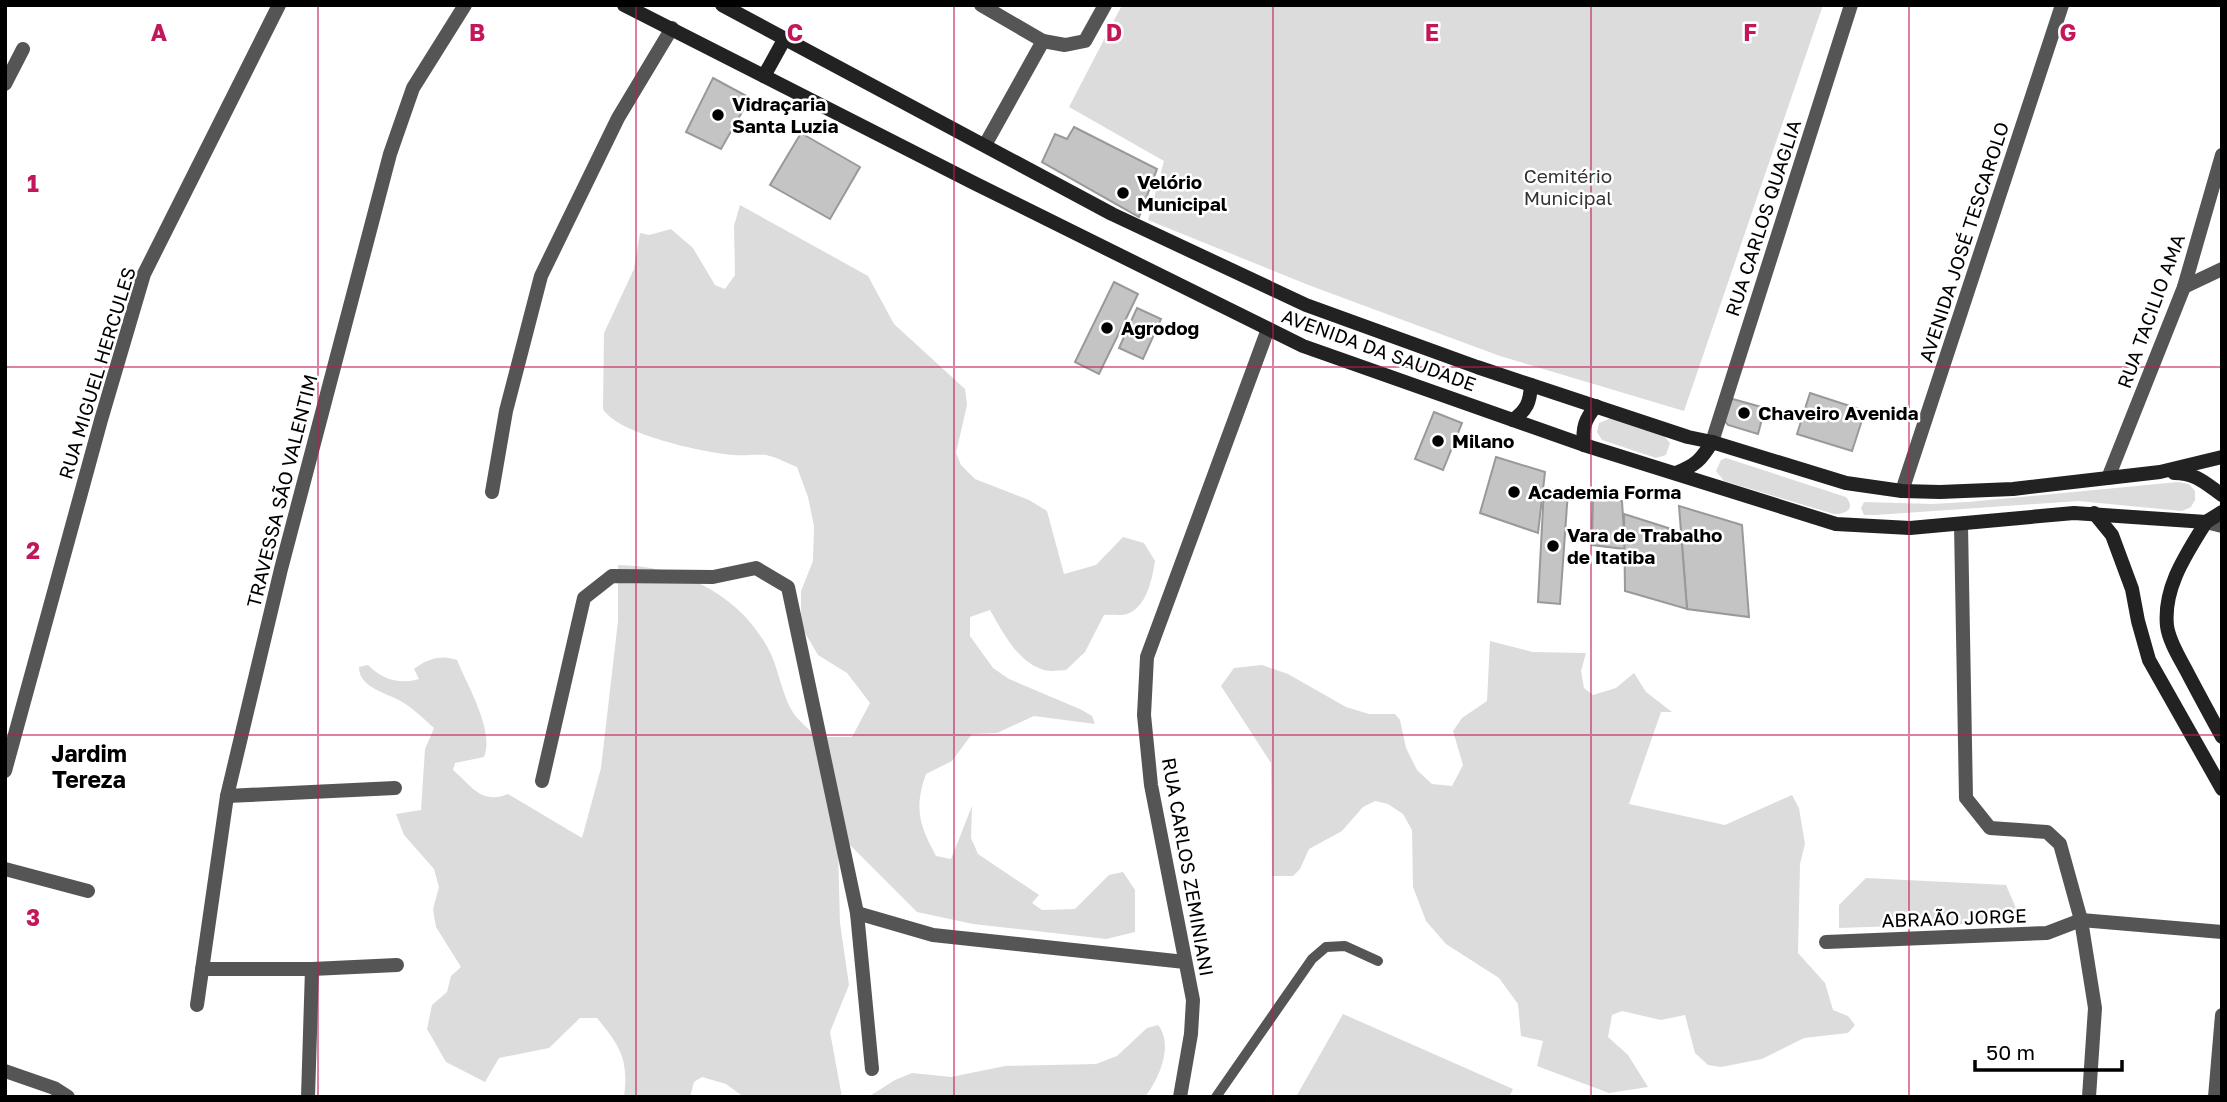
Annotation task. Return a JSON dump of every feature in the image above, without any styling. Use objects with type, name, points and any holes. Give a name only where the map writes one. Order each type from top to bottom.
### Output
[{"type":"main road","name":"AVENIDA DA SAUDADE","points":[[624,5],[1303,346],[1584,445],[1836,524],[1910,528],[2074,513],[2206,522]]},
{"type":"main road","name":"AVENIDA DA SAUDADE","points":[[722,5],[1112,214],[1306,306],[1688,437],[1846,483],[1902,492],[2013,489],[2160,472]]},
{"type":"main road","points":[[764,76],[785,38]]},
{"type":"main road","points":[[1513,420],[1524,412],[1530,401],[1531,385]]},
{"type":"main road","points":[[1584,445],[1582,431],[1586,418],[1596,406]]},
{"type":"main road","points":[[1676,473],[1692,467],[1703,457],[1712,442]]},
{"type":"main road","points":[[2160,472],[2222,457]]},
{"type":"main road","points":[[2160,472],[2189,473],[2222,495]]},
{"type":"main road","points":[[2222,512],[2206,522],[2182,561],[2172,584],[2167,628],[2222,737]]},
{"type":"main road","points":[[2094,513],[2112,535],[2132,589],[2149,660],[2222,789]]},
{"type":"street","name":"RUA MIGUEL HERCULES","points":[[5,771],[144,274],[279,5]]},
{"type":"street","name":"TRAVESSA SÃO VALENTIM","points":[[197,1005],[227,796],[281,569],[390,154],[413,88],[465,5]]},
{"type":"street","points":[[981,5],[1043,41],[1065,45],[1085,41],[1105,5]]},
{"type":"street","name":"RUA CARLOS QUAGLIA","points":[[1712,442],[1851,5]]},
{"type":"street","name":"AVENIDA JOSÉ TESCAROLO","points":[[1902,492],[2062,5]]},
{"type":"street","points":[[492,492],[506,411],[541,276],[618,118],[672,28]]},
{"type":"street","points":[[985,145],[1043,41]]},
{"type":"street","points":[[5,84],[23,50]]},
{"type":"street","name":"RUA TACILIO AMA","points":[[2108,478],[2184,287],[2222,155]]},
{"type":"street","points":[[2184,287],[2222,269]]},
{"type":"street","name":"RUA CARLOS ZEMINIANI","points":[[1180,1097],[1192,1023],[1192,1000],[1151,785],[1144,715],[1147,657],[1268,329]]},
{"type":"street","points":[[2206,522],[2222,526]]},
{"type":"street","points":[[1961,524],[1966,799],[1990,828],[2048,832],[2060,844],[2081,920],[2095,1008],[2089,1097]]},
{"type":"street","points":[[542,781],[584,598],[612,576],[713,578],[756,568],[788,587],[857,913],[872,1069]]},
{"type":"street","points":[[227,796],[395,788]]},
{"type":"street","points":[[5,869],[88,891]]},
{"type":"street","points":[[857,913],[933,935],[1185,962]]},
{"type":"street","points":[[2081,920],[2222,932]]},
{"type":"street","name":"ABRAÃO JORGE","points":[[1826,942],[2046,933],[2081,920]]},
{"type":"street","points":[[202,969],[312,969],[397,965]]},
{"type":"street","points":[[309,1097],[312,969]]},
{"type":"street","points":[[2215,1097],[2222,1015]]},
{"type":"street","points":[[5,1071],[54,1088],[68,1097]]},
{"type":"lane","points":[[1216,1097],[1312,959],[1326,947],[1345,946],[1378,961]]},
{"type":"green space","name":"Cemitério Municipal","points":[[1122,5],[1823,5],[1684,411],[1500,356],[1311,286],[1148,220],[1164,161],[1069,107]]},
{"type":"green space","points":[[740,205],[868,276],[894,324],[965,389],[967,405],[956,453],[961,465],[975,479],[1029,500],[1047,511],[1064,574],[1096,565],[1123,537],[1144,543],[1155,561],[1144,599],[1127,614],[1104,615],[1085,652],[1066,670],[1044,670],[1026,660],[1006,637],[990,610],[970,617],[970,636],[993,668],[1009,679],[1082,710],[1092,716],[1095,724],[1034,716],[997,733],[972,734],[952,761],[926,774],[919,807],[922,825],[936,856],[951,859],[972,806],[971,838],[978,854],[1039,895],[1032,903],[1042,910],[1075,909],[1109,875],[1123,872],[1135,890],[1135,932],[1106,939],[973,924],[917,912],[843,838],[838,850],[840,923],[849,985],[830,1032],[842,1097],[744,1097],[726,1084],[702,1077],[694,1082],[690,1097],[624,1097],[625,1073],[621,1054],[597,1018],[580,1018],[549,1048],[499,1058],[485,1082],[446,1062],[427,1029],[432,1005],[447,992],[451,976],[461,967],[436,927],[433,909],[439,887],[434,869],[404,835],[396,814],[421,810],[425,749],[434,728],[404,703],[369,685],[360,674],[359,667],[368,665],[385,677],[405,681],[419,679],[414,669],[429,660],[445,657],[457,660],[483,721],[486,746],[484,757],[455,763],[453,770],[477,792],[491,797],[508,794],[582,838],[601,768],[618,621],[618,565],[665,571],[687,578],[727,600],[759,633],[771,654],[790,708],[817,737],[852,737],[870,703],[847,673],[818,655],[801,626],[801,591],[813,561],[814,526],[808,497],[797,467],[766,455],[721,453],[663,441],[625,426],[611,418],[603,409],[604,333],[634,269],[640,233],[649,235],[671,229],[693,248],[715,285],[725,289],[735,275],[734,226]]},
{"type":"green space","points":[[1611,418],[1663,435],[1670,443],[1666,455],[1656,458],[1602,440],[1597,432],[1599,423]]},
{"type":"green space","points":[[1726,458],[1846,497],[1850,508],[1846,512],[1834,514],[1724,481],[1716,471],[1721,460]]},
{"type":"green space","points":[[2178,482],[2189,484],[2195,491],[2195,500],[2191,507],[2182,511],[2078,501],[1876,515],[1864,515],[1861,508],[1864,502],[1968,502]]},
{"type":"green space","points":[[1490,641],[1533,652],[1586,653],[1581,671],[1584,688],[1593,695],[1616,688],[1634,673],[1646,692],[1672,712],[1661,712],[1629,804],[1725,825],[1792,795],[1799,808],[1805,844],[1800,864],[1798,953],[1825,983],[1833,1010],[1848,1016],[1855,1025],[1848,1033],[1804,1038],[1762,1059],[1721,1067],[1708,1065],[1695,1053],[1685,1015],[1661,1020],[1622,1011],[1612,1015],[1608,1037],[1628,1055],[1648,1087],[1609,1093],[1537,1066],[1543,1041],[1521,1036],[1518,1004],[1499,978],[1446,944],[1426,921],[1413,887],[1412,830],[1403,814],[1388,804],[1375,801],[1363,807],[1342,831],[1309,849],[1300,869],[1293,876],[1272,876],[1271,763],[1221,686],[1234,668],[1262,665],[1288,674],[1346,707],[1369,714],[1395,714],[1400,720],[1406,748],[1417,770],[1432,784],[1452,786],[1463,765],[1453,731],[1462,718],[1487,701]]},
{"type":"green space","points":[[1866,878],[2006,885],[2022,922],[1839,928],[1839,905]]},
{"type":"green space","points":[[1343,1014],[1513,1089],[1509,1097],[1296,1097]]},
{"type":"green space","points":[[1158,1025],[1163,1033],[1165,1052],[1155,1081],[1145,1097],[868,1097],[912,1073],[951,1077],[1005,1066],[1096,1064],[1117,1056],[1147,1028]]},
{"type":"building","name":"Vidraçaria Santa Luzia","points":[[713,78],[750,98],[721,149],[686,132]]},
{"type":"building","name":"Velório Municipal","points":[[1074,127],[1157,169],[1139,217],[1042,162],[1055,134],[1067,139]]},
{"type":"building","points":[[801,133],[860,167],[830,219],[770,185]]},
{"type":"building","name":"Agrodog","points":[[1114,282],[1138,294],[1099,374],[1075,362]]},
{"type":"building","points":[[1137,308],[1161,319],[1143,359],[1119,348]]},
{"type":"building","points":[[1810,393],[1865,411],[1852,451],[1797,434]]},
{"type":"building","name":"Chaveiro Avenida","points":[[1729,398],[1765,408],[1758,434],[1728,425],[1724,420]]},
{"type":"building","name":"Milano","points":[[1434,412],[1462,423],[1443,470],[1415,459]]},
{"type":"building","name":"Academia Forma","points":[[1496,457],[1545,472],[1538,533],[1480,513]]},
{"type":"building","name":"Vara de Trabalho de Itatiba","points":[[1544,488],[1568,491],[1560,604],[1538,602]]},
{"type":"building","points":[[1593,495],[1622,501],[1625,549],[1592,545]]},
{"type":"building","points":[[1679,506],[1742,525],[1749,617],[1687,609]]},
{"type":"building","points":[[1624,514],[1681,532],[1687,609],[1625,591]]},
{"type":"place","name":"Vidraçaria Santa Luzia","points":[[718,115]]},
{"type":"place","name":"Velório Municipal","points":[[1123,193]]},
{"type":"place","name":"Agrodog","points":[[1107,328]]},
{"type":"place","name":"Chaveiro Avenida","points":[[1744,413]]},
{"type":"place","name":"Milano","points":[[1438,441]]},
{"type":"place","name":"Academia Forma","points":[[1514,492]]},
{"type":"place","name":"Vara de Trabalho de Itatiba","points":[[1553,546]]},
{"type":"district","name":"Jardim Tereza","points":[[89,767]]}]
